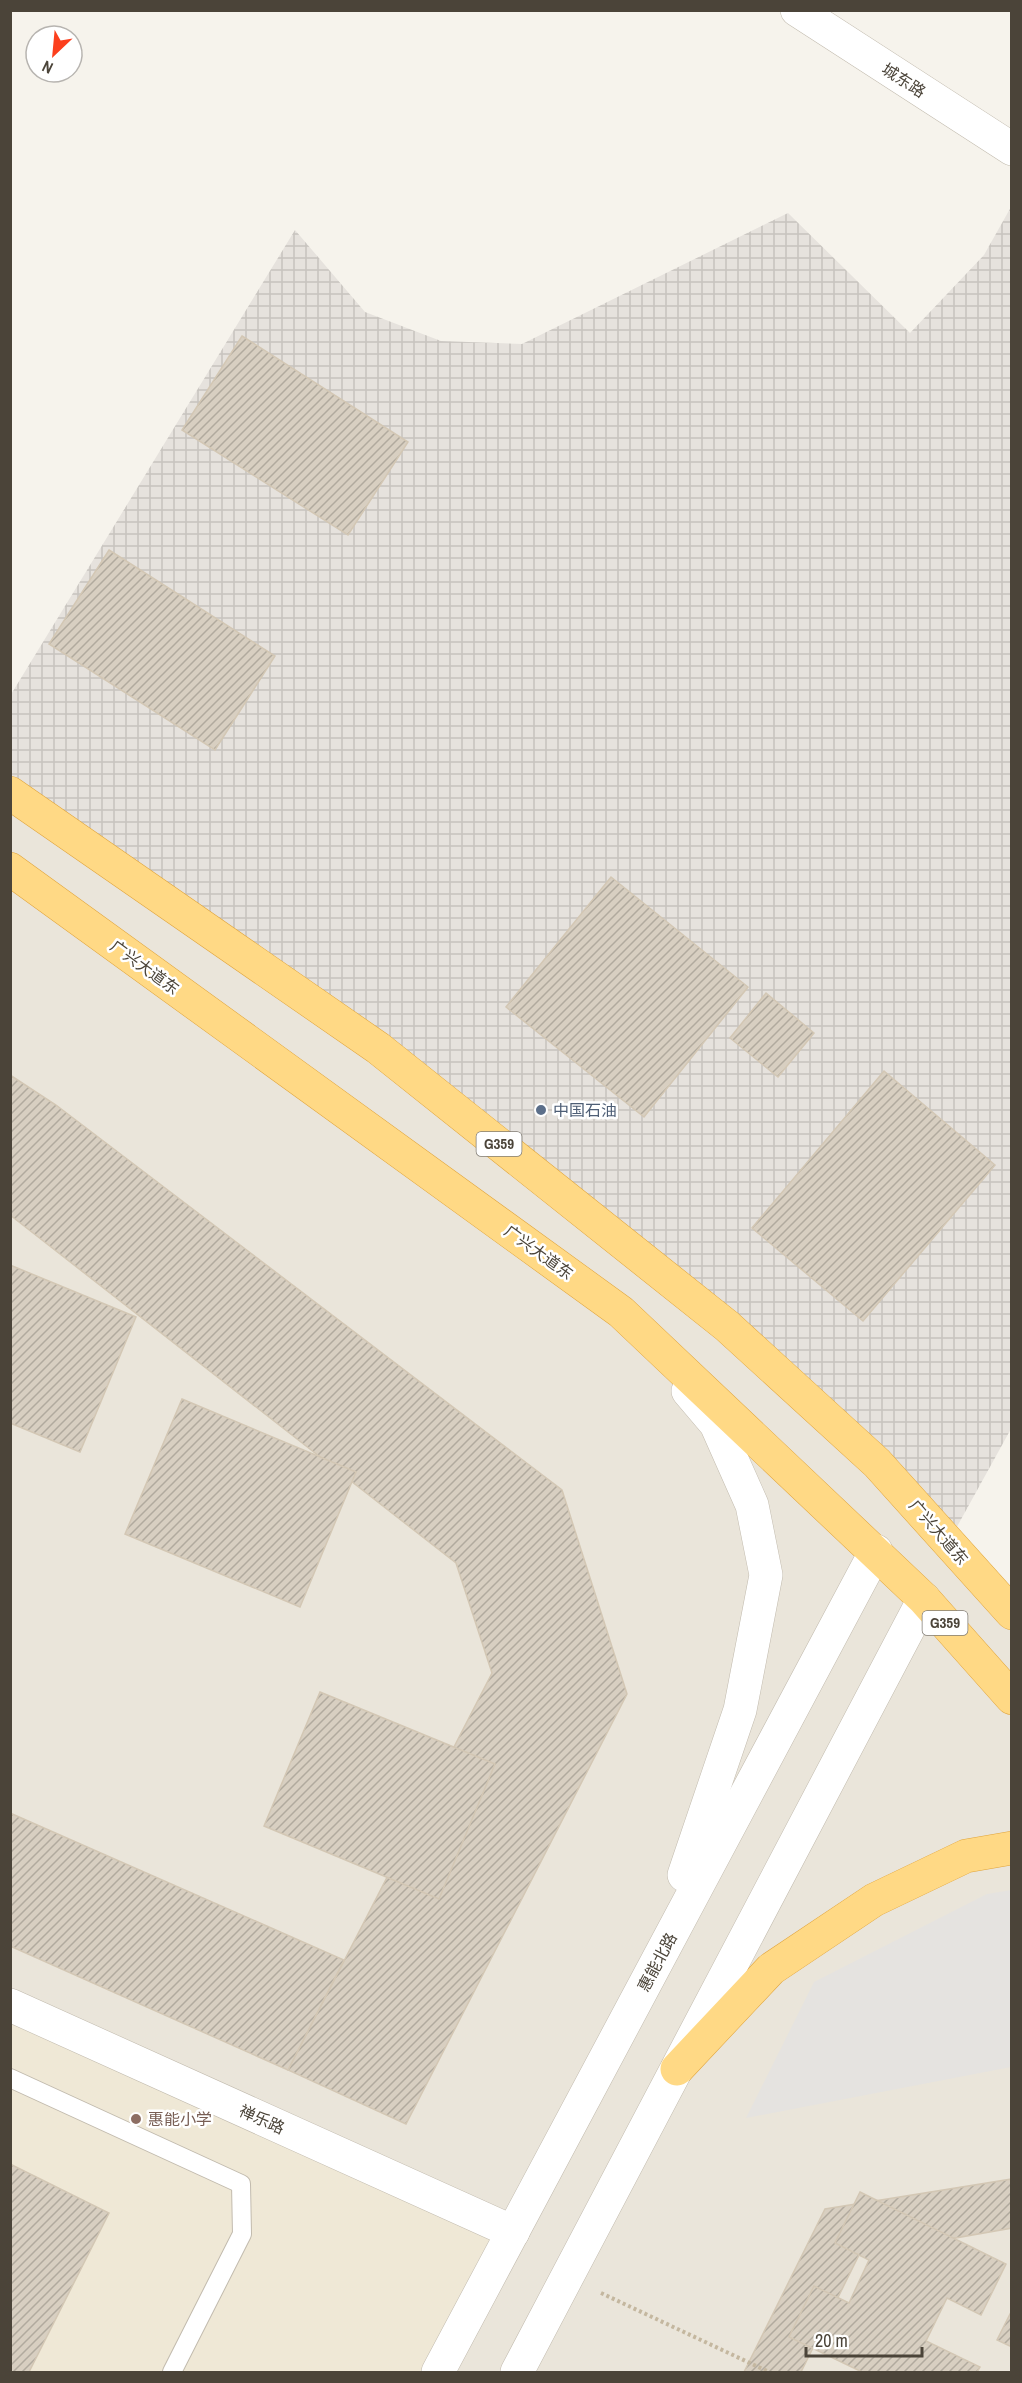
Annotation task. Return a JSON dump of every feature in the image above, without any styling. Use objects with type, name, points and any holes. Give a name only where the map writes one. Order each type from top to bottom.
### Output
[{"type":"highway","name":"广兴大道东","points":[[10,793],[378,1048],[728,1326],[877,1463],[1011,1613]]},
{"type":"highway","name":"广兴大道东","points":[[10,869],[621,1311],[876,1551],[924,1599],[1011,1698]]},
{"type":"highway","points":[[677,2069],[771,1969],[874,1900],[966,1856],[1011,1848]]},
{"type":"street","name":"城东路","points":[[797,10],[1011,149]]},
{"type":"street","points":[[621,1311],[716,1424],[752,1505],[766,1575],[740,1710],[702,1825],[641,1991]]},
{"type":"street","name":"惠能北路","points":[[438,2373],[876,1551]]},
{"type":"street","points":[[518,2373],[924,1599]]},
{"type":"street","name":"禅乐路","points":[[10,2005],[513,2232]]},
{"type":"lane","points":[[10,2078],[241,2184],[242,2234],[172,2373]]},
{"type":"path","points":[[568,2277],[769,2373]]},
{"type":"shaded area","points":[[1011,207],[1012,1427],[948,1543],[727,1326],[11,793],[10,696],[295,230],[365,312],[441,341],[522,344],[788,213],[910,333],[984,255]]},
{"type":"shaded area","points":[[10,793],[727,1326],[1011,1613],[1011,2372],[11,2372]]},
{"type":"shaded area","points":[[1011,1890],[1011,2067],[746,2118],[814,1982],[987,1894]]},
{"type":"shaded area","name":"惠能小学","points":[[11,2005],[513,2232],[438,2372],[11,2372]]},
{"type":"building","points":[[242,336],[408,442],[348,535],[182,430]]},
{"type":"building","points":[[109,550],[275,656],[215,750],[49,644]]},
{"type":"building","points":[[611,877],[748,987],[644,1117],[506,1007]]},
{"type":"building","points":[[766,993],[814,1033],[778,1077],[730,1038]]},
{"type":"building","points":[[884,1071],[995,1165],[863,1321],[752,1228]]},
{"type":"building","points":[[10,1075],[56,1105],[562,1490],[627,1694],[406,2124],[288,2070],[492,1673],[456,1563],[10,1215]]},
{"type":"building","points":[[10,1265],[136,1317],[80,1452],[10,1423]]},
{"type":"building","points":[[182,1399],[356,1472],[300,1607],[125,1534]]},
{"type":"building","points":[[320,1692],[495,1764],[439,1899],[264,1826]]},
{"type":"building","points":[[10,1813],[344,1960],[288,2070],[10,1946]]},
{"type":"building","points":[[10,2164],[109,2213],[29,2372],[10,2372]]},
{"type":"building","points":[[1012,2179],[1012,2228],[859,2255],[801,2372],[744,2372],[825,2209]]},
{"type":"building","points":[[860,2192],[1006,2264],[981,2315],[947,2298],[926,2341],[980,2367],[977,2372],[862,2372],[789,2337],[814,2286],[849,2303],[869,2260],[835,2243]]},
{"type":"building","points":[[1012,2310],[1012,2347],[997,2340]]},
{"type":"place","name":"中国石油","points":[[541,1110]]},
{"type":"place","name":"惠能小学","points":[[136,2119]]}]
